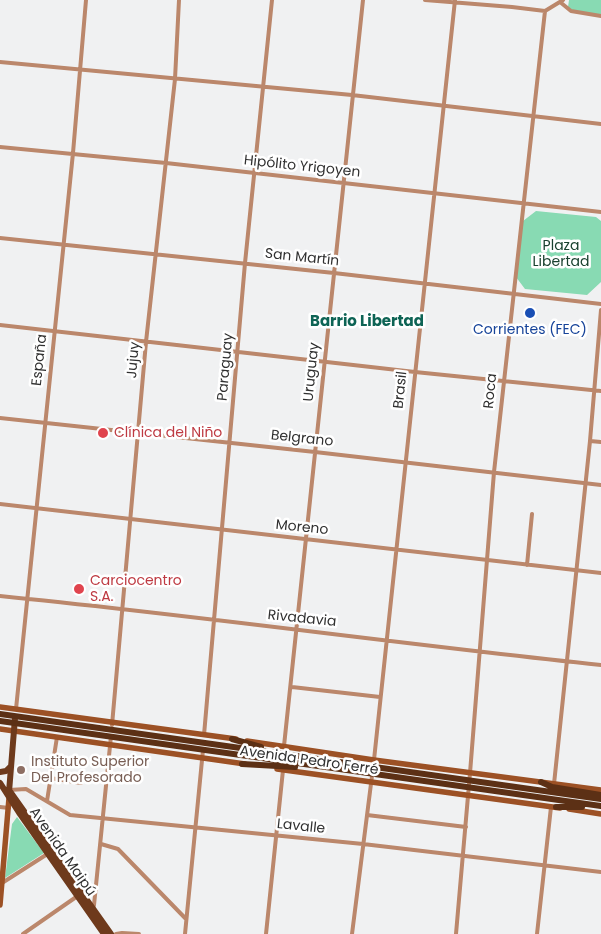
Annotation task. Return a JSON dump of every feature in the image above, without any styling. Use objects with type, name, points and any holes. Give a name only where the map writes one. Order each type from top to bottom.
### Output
[{"type":"highway","points":[[0,714],[15,720]]},
{"type":"highway","name":"Avenida Pedro Ferré","points":[[15,720],[203,746],[292,754],[601,807]]},
{"type":"highway","points":[[0,721],[15,720]]},
{"type":"highway","points":[[232,739],[292,754]]},
{"type":"highway","name":"Avenida Pedro Ferré","points":[[203,746],[329,768],[373,767]]},
{"type":"highway","points":[[242,764],[329,768]]},
{"type":"highway","points":[[541,782],[552,787],[601,797]]},
{"type":"highway","name":"Avenida Pedro Ferré","points":[[469,784],[601,797]]},
{"type":"highway","points":[[554,807],[601,807]]},
{"type":"main road","name":"Avenida Pedro Ferré","points":[[0,707],[284,746],[373,767],[470,773],[601,790]]},
{"type":"main road","name":"España","points":[[15,720],[16,709]]},
{"type":"main road","points":[[0,905],[9,808],[7,791],[15,720]]},
{"type":"main road","name":"Avenida Pedro Ferré","points":[[0,729],[601,814]]},
{"type":"main road","points":[[0,772],[6,771],[11,766]]},
{"type":"main road","name":"Avenida Maipú","points":[[0,783],[91,910],[111,934]]},
{"type":"main road","name":"Avenida Maipú","points":[[9,798],[50,852]]},
{"type":"main road","name":"Avenida Maipú","points":[[91,910],[104,934]]},
{"type":"street","name":"España","points":[[16,709],[73,153],[86,0]]},
{"type":"street","name":"Jujuy","points":[[91,910],[94,905],[101,844],[146,342],[175,79],[179,0]]},
{"type":"street","name":"Paraguay","points":[[184,934],[231,444],[254,173],[272,0]]},
{"type":"street","name":"Uruguay","points":[[284,746],[292,687],[363,0]]},
{"type":"street","points":[[425,0],[455,1],[545,11],[561,1],[571,11],[601,16]]},
{"type":"street","name":"Brasil","points":[[352,934],[373,767],[404,462],[455,1]]},
{"type":"street","name":"Roca","points":[[456,934],[494,472],[512,294],[545,11]]},
{"type":"street","points":[[0,62],[352,95],[601,124]]},
{"type":"street","name":"Hipólito Yrigoyen","points":[[0,147],[166,163],[601,212]]},
{"type":"street","name":"San Martín","points":[[0,238],[334,273],[601,304]]},
{"type":"street","points":[[554,784],[586,483],[601,310]]},
{"type":"street","points":[[0,325],[414,372],[601,391]]},
{"type":"street","name":"Belgrano","points":[[0,418],[601,485]]},
{"type":"street","points":[[590,441],[601,442]]},
{"type":"street","name":"Moreno","points":[[0,504],[601,573]]},
{"type":"street","points":[[527,565],[532,514]]},
{"type":"street","name":"Rivadavia","points":[[0,596],[122,608],[601,665]]},
{"type":"street","points":[[292,687],[380,697]]},
{"type":"street","points":[[47,801],[57,737]]},
{"type":"street","points":[[266,934],[283,770]]},
{"type":"street","points":[[50,778],[80,784]]},
{"type":"street","name":"Lavalle","points":[[7,791],[26,789],[70,815],[363,844],[601,872]]},
{"type":"street","points":[[0,807],[9,808]]},
{"type":"street","points":[[537,934],[544,864],[554,807]]},
{"type":"street","points":[[367,815],[466,827]]},
{"type":"street","points":[[101,844],[118,849],[186,919]]},
{"type":"street","points":[[2,883],[50,852]]},
{"type":"street","points":[[23,934],[80,895]]},
{"type":"street","points":[[116,934],[140,934]]},
{"type":"green space","points":[[569,0],[601,0],[601,15],[574,11],[568,7]]},
{"type":"green space","name":"Plaza Libertad","points":[[536,211],[596,217],[601,221],[601,282],[587,295],[525,289],[516,277],[523,221]]},
{"type":"green space","points":[[17,817],[44,853],[5,878],[12,824]]},
{"type":"place","name":"Corrientes (FEC)","points":[[530,313]]},
{"type":"place","name":"Clínica del Niño","points":[[103,433]]},
{"type":"place","name":"Carciocentro S.A.","points":[[79,589]]},
{"type":"place","name":"Instituto Superior Del Profesorado","points":[[21,770]]},
{"type":"district","name":"Barrio Libertad","points":[[367,322]]}]
